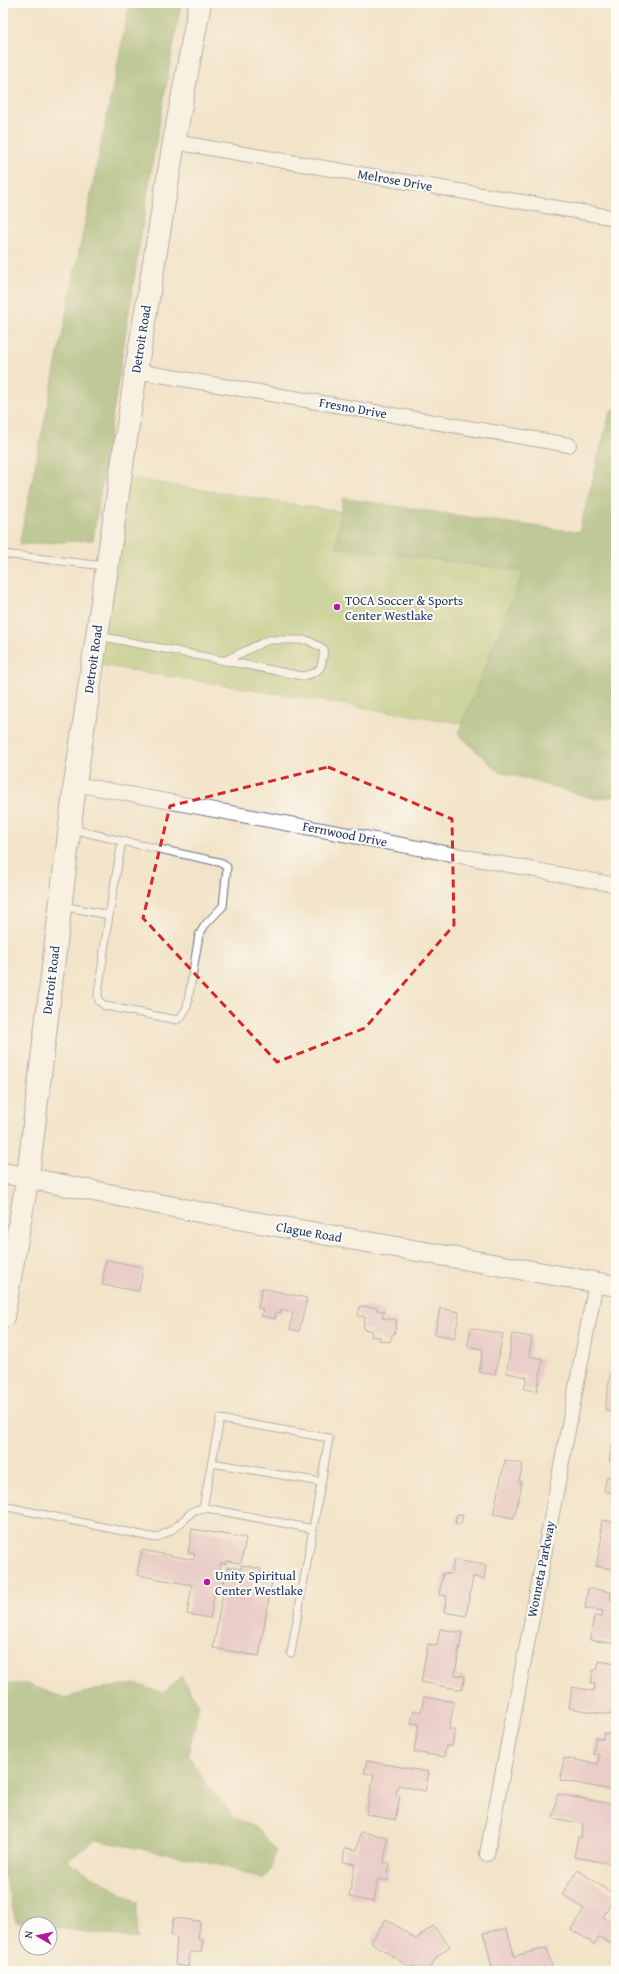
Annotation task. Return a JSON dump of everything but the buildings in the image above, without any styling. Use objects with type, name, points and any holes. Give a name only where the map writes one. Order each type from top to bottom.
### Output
[{"type":"main road","name":"Detroit Road","points":[[3,1318],[28,1176],[75,784],[136,371],[174,142],[200,3]]},
{"type":"main road","name":"Clague Road","points":[[3,1173],[28,1176],[204,1213],[616,1286]]},
{"type":"street","name":"Melrose Drive","points":[[174,142],[616,218]]},
{"type":"street","name":"Fresno Drive","points":[[136,371],[569,445]]},
{"type":"street","name":"Fernwood Drive","points":[[75,784],[616,885]]},
{"type":"street","name":"Wonneta Parkway","points":[[487,1854],[596,1283]]},
{"type":"lane","points":[[3,554],[107,566]]},
{"type":"lane","points":[[97,635],[224,661],[302,676],[315,675],[322,668],[324,649],[307,640],[268,640],[224,661]]},
{"type":"lane","points":[[69,829],[219,862],[227,867],[223,906],[205,925],[199,935],[187,1007],[181,1017],[177,1020],[105,1006],[99,1001],[98,994],[109,915],[122,841]]},
{"type":"lane","points":[[60,906],[109,915]]},
{"type":"lane","points":[[203,1508],[220,1419],[329,1438],[291,1653]]},
{"type":"lane","points":[[212,1463],[321,1482]]},
{"type":"lane","points":[[3,1506],[156,1538],[171,1531],[190,1512],[197,1508],[313,1528]]},
{"type":"highlighted area","points":[[328,767],[452,819],[454,925],[365,1028],[277,1062],[143,918],[170,806]]},
{"type":"green space","points":[[130,3],[181,3],[152,165],[93,540],[19,545]]},
{"type":"green space","points":[[616,408],[616,796],[595,799],[498,771],[458,734],[524,571],[336,547],[343,498],[579,532],[610,412]]},
{"type":"green space","name":"TOCA Soccer & Sports Center Westlake","points":[[120,477],[582,550],[553,738],[93,664]]},
{"type":"green space","points":[[181,1676],[199,1705],[188,1755],[208,1786],[234,1817],[258,1829],[276,1851],[270,1871],[262,1880],[249,1874],[209,1862],[95,1840],[67,1861],[137,1902],[137,1939],[58,1928],[58,1916],[18,1916],[18,1922],[16,1922],[3,1871],[3,1684],[28,1684],[63,1698],[103,1688],[135,1684],[164,1693]]},
{"type":"place","name":"TOCA Soccer & Sports Center Westlake","points":[[337,607]]},
{"type":"place","name":"Unity Spiritual Center Westlake","points":[[207,1582]]}]
